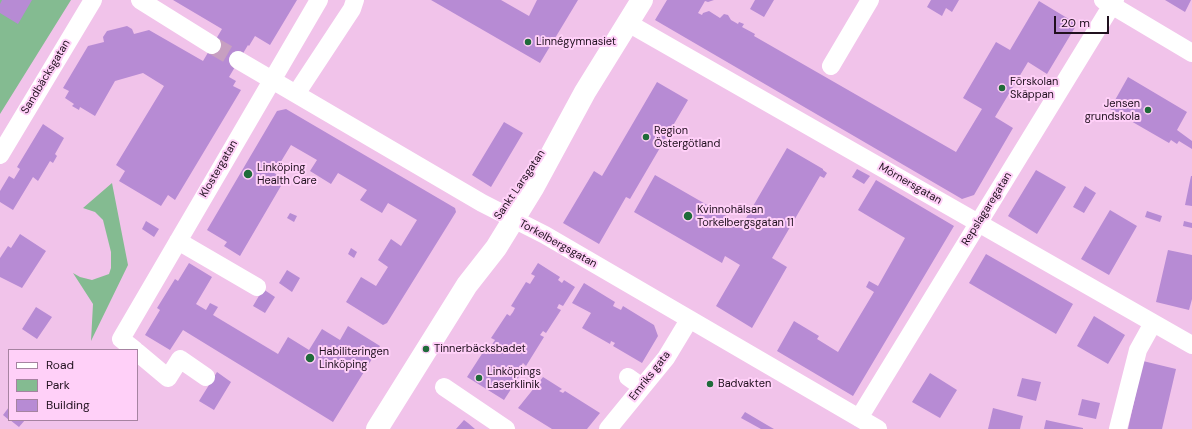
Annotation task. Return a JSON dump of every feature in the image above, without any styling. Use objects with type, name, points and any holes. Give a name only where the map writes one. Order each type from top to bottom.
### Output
[{"type":"main road","name":"Sankt Larsgatan","points":[[378,429],[467,285],[479,248],[507,217],[521,180],[585,92],[642,0]]},
{"type":"street","name":"Sandbäcksgatan","points":[[0,155],[93,0]]},
{"type":"street","points":[[140,0],[212,45]]},
{"type":"street","name":"Klostergatan","points":[[134,349],[121,338],[319,0]]},
{"type":"street","points":[[296,94],[352,9],[355,0]]},
{"type":"street","points":[[832,66],[870,0]]},
{"type":"street","points":[[1110,2],[1192,53]]},
{"type":"street","name":"Repslagaregatan","points":[[859,418],[978,224],[1110,2]]},
{"type":"street","name":"Mörnersgatan","points":[[628,23],[1192,345]]},
{"type":"street","name":"Torkelbergsgatan","points":[[238,60],[507,217],[545,235],[878,429]]},
{"type":"street","points":[[178,241],[258,287]]},
{"type":"street","name":"Emriks gata","points":[[608,429],[635,382],[666,358],[689,320]]},
{"type":"street","points":[[1118,429],[1138,350],[1153,323]]},
{"type":"street","points":[[138,353],[168,378],[180,360],[206,376]]},
{"type":"street","points":[[444,387],[506,429]]},
{"type":"green space","points":[[0,0],[71,0],[0,114]]},
{"type":"green space","points":[[112,183],[128,265],[91,341],[93,304],[73,273],[80,277],[92,280],[109,274],[111,268],[111,252],[103,220],[95,212],[83,208]]},
{"type":"building","points":[[2,0],[32,0],[18,24],[0,13],[0,4]]},
{"type":"building","points":[[173,0],[297,0],[270,45],[255,36],[249,46],[248,45],[229,77],[236,81],[233,86],[241,90],[175,200],[168,195],[161,206],[119,181],[125,171],[116,165],[164,86],[143,73],[115,81],[95,116],[80,107],[79,110],[72,106],[74,104],[65,98],[69,91],[63,88],[88,46],[104,42],[103,37],[107,31],[127,26],[132,29],[134,34],[149,30],[203,61],[222,29]]},
{"type":"building","name":"Linnégymnasiet","points":[[431,0],[501,0],[529,16],[537,0],[578,0],[540,63]]},
{"type":"building","points":[[667,0],[714,0],[708,2],[705,1],[698,13],[702,15],[703,13],[709,11],[720,18],[724,14],[728,15],[731,20],[738,24],[739,22],[744,24],[742,27],[755,34],[754,36],[956,152],[982,109],[963,98],[996,42],[1010,50],[1039,1],[1077,24],[1047,74],[1028,62],[995,117],[1013,128],[974,195],[962,199],[655,20]]},
{"type":"building","points":[[755,0],[774,0],[764,17],[750,9]]},
{"type":"building","points":[[931,0],[959,0],[952,12],[946,8],[942,16],[927,7]]},
{"type":"building","points":[[1165,0],[1191,0],[1185,12]]},
{"type":"building","name":"Jensen grundskola","points":[[1128,77],[1187,112],[1177,130],[1192,141],[1192,149],[1179,141],[1177,144],[1171,140],[1169,143],[1110,109]]},
{"type":"building","name":"Region Östergötland","points":[[657,82],[688,100],[630,199],[626,197],[599,244],[563,223],[594,171],[602,176]]},
{"type":"building","points":[[286,109],[455,208],[456,212],[387,323],[383,325],[346,302],[361,277],[376,286],[388,267],[378,260],[391,239],[401,246],[417,220],[388,203],[382,213],[360,200],[367,190],[338,173],[331,184],[310,171],[317,160],[291,145],[274,173],[285,179],[240,256],[224,246],[227,242],[207,230],[277,111]]},
{"type":"building","points":[[504,122],[523,133],[491,187],[472,175]]},
{"type":"building","points":[[43,124],[64,138],[55,154],[57,156],[53,163],[50,161],[38,181],[33,177],[13,210],[0,202],[0,191],[9,176],[14,179],[20,169],[17,167]]},
{"type":"building","points":[[787,148],[823,169],[827,173],[824,178],[820,176],[772,258],[787,267],[752,328],[716,306],[740,265],[725,256],[722,263],[634,212],[655,175],[742,225]]},
{"type":"building","points":[[857,169],[870,176],[864,184],[852,177]]},
{"type":"building","points":[[1036,170],[1066,187],[1037,234],[1008,216]]},
{"type":"building","points":[[1192,176],[1192,206],[1185,205]]},
{"type":"building","points":[[876,180],[954,226],[853,396],[777,351],[794,321],[819,336],[817,339],[838,352],[874,292],[866,287],[869,281],[878,286],[905,238],[858,210]]},
{"type":"building","points":[[1085,186],[1096,193],[1084,213],[1073,207]]},
{"type":"building","points":[[1110,210],[1137,226],[1109,275],[1081,259]]},
{"type":"building","points":[[1147,211],[1162,216],[1160,222],[1145,217]]},
{"type":"building","points":[[290,213],[297,216],[294,222],[287,218]]},
{"type":"building","points":[[146,221],[159,229],[154,237],[142,229]]},
{"type":"building","points":[[1184,221],[1192,223],[1192,228],[1183,226]]},
{"type":"building","points":[[20,234],[46,251],[22,288],[0,277],[0,258],[8,246],[11,248]]},
{"type":"building","points":[[351,248],[357,252],[354,258],[348,254]]},
{"type":"building","points":[[1168,250],[1192,255],[1192,299],[1189,310],[1156,302]]},
{"type":"building","points":[[986,254],[1073,304],[1056,334],[969,283]]},
{"type":"building","points":[[189,263],[212,277],[196,304],[206,310],[210,303],[218,307],[213,315],[278,354],[288,337],[309,350],[322,329],[340,340],[348,326],[380,346],[333,422],[183,330],[170,350],[145,335],[160,310],[157,308],[175,279],[178,281]]},
{"type":"building","points":[[538,263],[560,277],[558,280],[562,283],[564,280],[575,287],[563,306],[559,304],[557,308],[561,310],[546,333],[543,331],[540,335],[544,337],[526,366],[523,363],[520,367],[524,369],[504,400],[467,377],[487,346],[490,348],[495,340],[491,338],[507,314],[510,316],[513,312],[515,308],[511,306],[526,282],[530,284],[535,276],[531,274]]},
{"type":"building","points":[[287,270],[300,278],[292,292],[279,283]]},
{"type":"building","points":[[584,283],[615,302],[613,306],[621,310],[623,306],[654,325],[658,336],[642,363],[613,346],[615,343],[611,341],[610,344],[582,328],[591,313],[572,303]]},
{"type":"building","points":[[263,289],[275,297],[265,313],[253,306]]},
{"type":"building","points":[[36,307],[52,317],[37,339],[22,329]]},
{"type":"building","points":[[1094,316],[1125,335],[1108,364],[1077,346]]},
{"type":"building","points":[[1143,361],[1176,369],[1162,429],[1128,429]]},
{"type":"building","points":[[217,372],[231,382],[214,410],[199,401]]},
{"type":"building","points":[[930,373],[957,390],[940,418],[912,402]]},
{"type":"building","points":[[543,377],[562,389],[559,391],[563,393],[565,391],[600,413],[587,429],[552,429],[518,408]]},
{"type":"building","points":[[1022,378],[1041,382],[1036,401],[1017,396]]},
{"type":"building","points":[[1082,399],[1100,403],[1096,419],[1078,415]]},
{"type":"building","points":[[8,408],[8,419],[3,415]]},
{"type":"building","points":[[993,408],[1023,416],[1020,429],[988,429]]},
{"type":"building","points":[[745,412],[774,429],[761,429],[741,418]]},
{"type":"building","points":[[464,420],[468,423],[475,429],[456,429]]},
{"type":"building","points":[[1046,420],[1083,428],[1083,429],[1044,429]]},
{"type":"building","points":[[11,421],[24,421],[19,427]]},
{"type":"tunnel","points":[[212,45],[238,60]]},
{"type":"place","name":"Linnégymnasiet","points":[[528,42]]},
{"type":"place","name":"Förskolan Skäppan","points":[[1002,88]]},
{"type":"place","name":"Jensen grundskola","points":[[1148,110]]},
{"type":"place","name":"Region Östergötland","points":[[646,137]]},
{"type":"place","name":"Linköping Health Care","points":[[248,174]]},
{"type":"place","name":"Kvinnohälsan Torkelbergsgatan 11","points":[[688,216]]},
{"type":"place","name":"Tinnerbäcksbadet","points":[[426,349]]},
{"type":"place","name":"Habiliteringen Linköping","points":[[310,358]]},
{"type":"place","name":"Linköpings Laserklinik","points":[[479,378]]},
{"type":"place","name":"Badvakten","points":[[710,384]]}]
